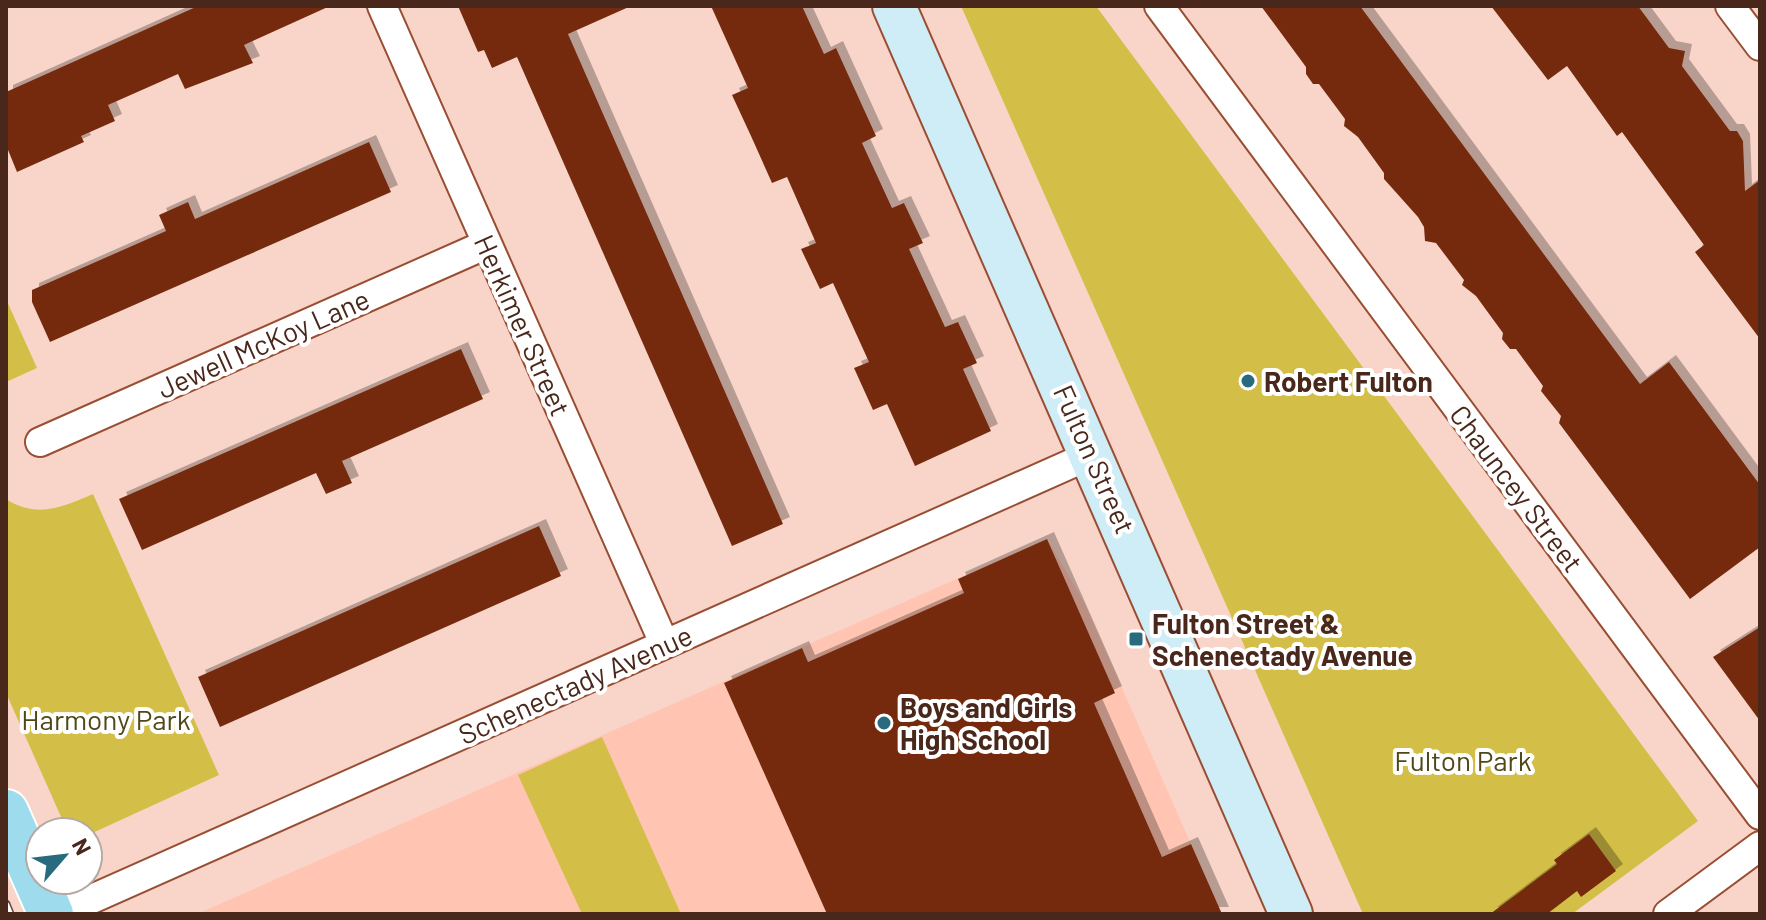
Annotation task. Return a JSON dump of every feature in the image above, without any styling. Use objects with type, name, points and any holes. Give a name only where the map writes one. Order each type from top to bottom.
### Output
[{"type":"main road","name":"Fulton Street","points":[[894,6],[1093,454],[1291,914]]},
{"type":"main road","points":[[6,812],[51,914]]},
{"type":"street","name":"Herkimer Street","points":[[382,6],[664,643]]},
{"type":"street","name":"Chauncey Street","points":[[1159,6],[1760,815]]},
{"type":"street","points":[[1730,6],[1760,46]]},
{"type":"street","name":"Jewell McKoy Lane","points":[[40,442],[487,244]]},
{"type":"street","name":"Schenectady Avenue","points":[[58,914],[1093,454]]},
{"type":"street","points":[[1668,914],[1760,846]]},
{"type":"shaded area","name":"Boys and Girls High School","points":[[1047,539],[1084,602],[1222,914],[197,914]]},
{"type":"green space","name":"Fulton Park","points":[[961,6],[1096,6],[1698,821],[1572,914],[1363,914]]},
{"type":"green space","points":[[6,299],[37,368],[6,382]]},
{"type":"green space","name":"Harmony Park","points":[[93,494],[219,775],[104,828],[104,816],[61,816],[6,693],[6,499],[39,510],[60,507]]},
{"type":"green space","points":[[602,737],[681,914],[582,914],[518,775]]},
{"type":"building","points":[[198,6],[330,6],[244,45],[253,63],[185,89],[178,74],[108,105],[115,121],[81,136],[84,142],[17,172],[6,145],[6,92]]},
{"type":"building","points":[[458,6],[631,6],[568,34],[783,524],[732,546],[517,57],[492,68],[484,50],[478,52]]},
{"type":"building","points":[[711,6],[802,6],[824,54],[836,48],[876,136],[862,143],[892,208],[904,203],[923,243],[909,249],[945,327],[958,322],[977,363],[963,369],[991,431],[915,466],[887,404],[873,410],[854,368],[869,362],[833,283],[820,289],[801,249],[816,243],[787,177],[772,183],[732,95],[748,88]]},
{"type":"building","points":[[1261,6],[1360,6],[1640,384],[1669,362],[1760,485],[1760,547],[1690,599],[1559,423],[1561,416],[1541,391],[1543,386],[1516,349],[1510,349],[1502,339],[1503,333],[1476,296],[1462,285],[1464,280],[1436,243],[1425,241],[1424,227],[1418,217],[1384,179],[1384,173],[1358,137],[1344,126],[1345,119],[1319,84],[1313,84],[1306,74],[1306,67]]},
{"type":"building","points":[[1491,6],[1638,6],[1669,48],[1685,51],[1682,66],[1730,131],[1737,131],[1743,141],[1745,191],[1760,180],[1760,339],[1695,252],[1704,245],[1622,132],[1617,136],[1567,66],[1548,80]]},
{"type":"building","points":[[369,142],[391,192],[50,342],[32,302],[32,290],[166,231],[159,215],[188,202],[195,219]]},
{"type":"building","points":[[461,349],[483,399],[342,461],[352,483],[326,494],[316,473],[142,550],[119,499]]},
{"type":"building","points":[[539,526],[561,576],[220,727],[198,677]]},
{"type":"building","points":[[1047,539],[1115,693],[1094,703],[1162,857],[1191,844],[1222,914],[827,914],[724,683],[802,648],[808,662],[964,593],[958,579]]},
{"type":"building","points":[[1760,627],[1760,721],[1713,657]]},
{"type":"building","points":[[1589,834],[1616,871],[1581,897],[1577,891],[1547,914],[1490,914],[1557,864],[1554,860]]},
{"type":"railway","points":[[6,904],[10,914]]},
{"type":"place","name":"Robert Fulton","points":[[1248,381]]},
{"type":"place","name":"Fulton Street & Schenectady Avenue","points":[[1136,639]]},
{"type":"place","name":"Boys and Girls High School","points":[[884,723]]}]
